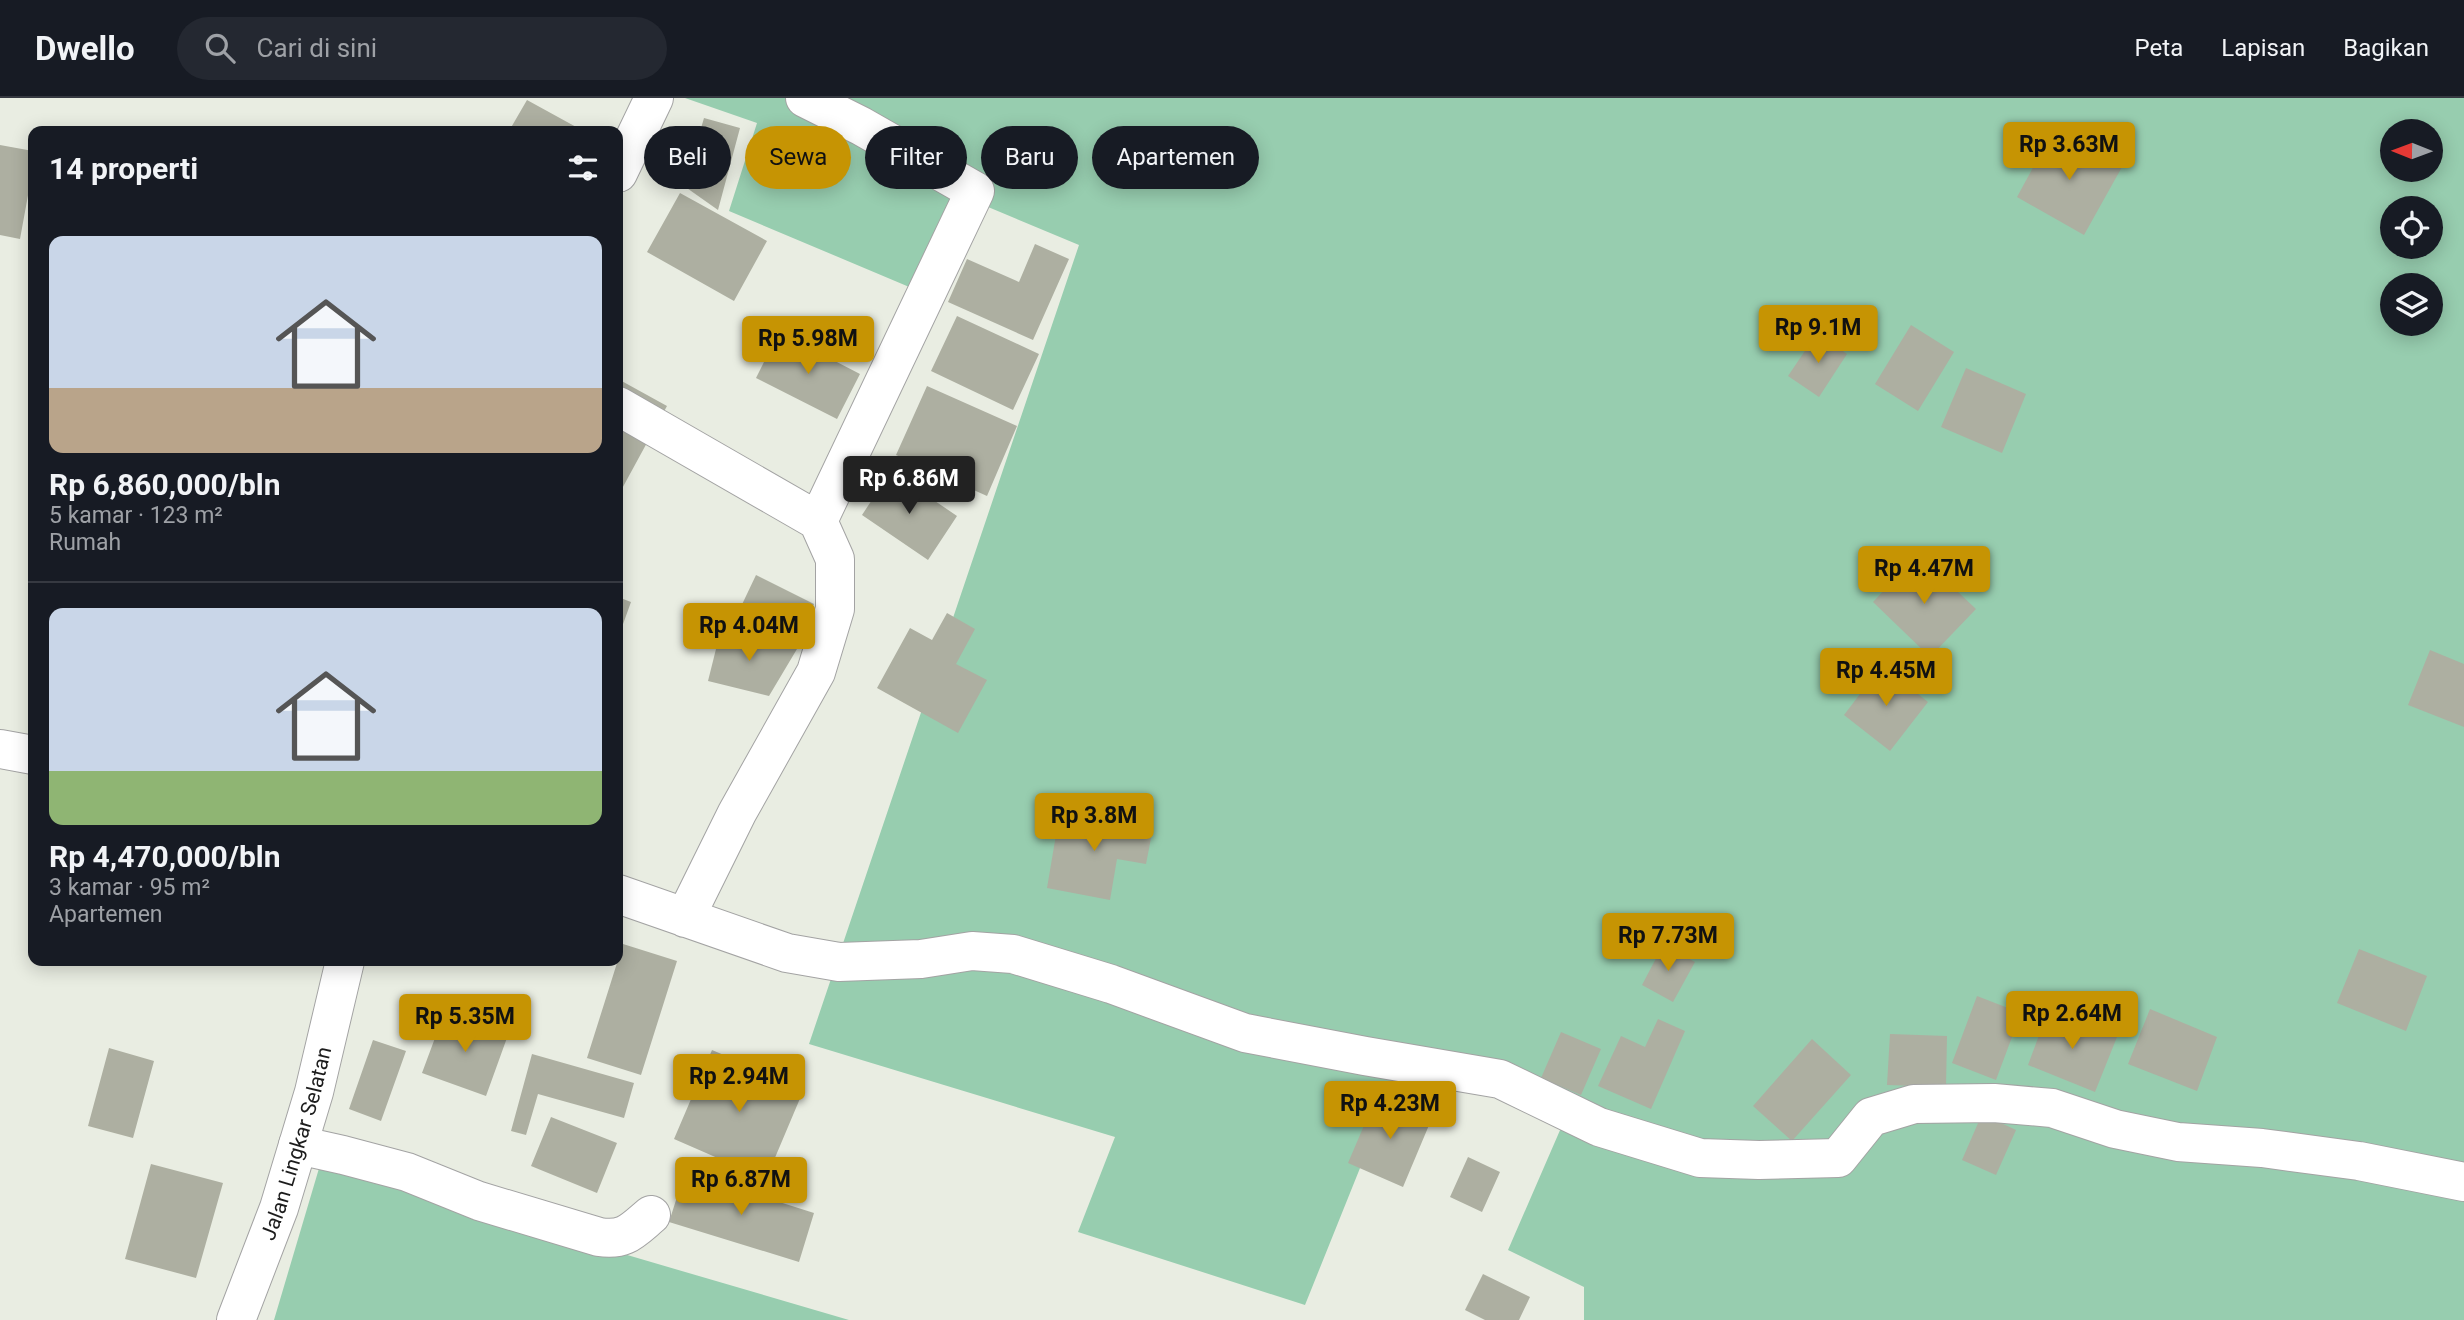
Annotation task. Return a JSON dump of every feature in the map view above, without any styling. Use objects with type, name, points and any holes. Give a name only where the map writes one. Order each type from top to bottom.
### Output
[{"type":"street","points":[[623,163],[654,98]]},
{"type":"street","points":[[805,98],[861,126],[975,191],[818,521]]},
{"type":"street","points":[[623,409],[818,521],[835,559],[835,609],[816,672],[737,813],[685,918]]},
{"type":"street","points":[[0,750],[28,754]]},
{"type":"street","points":[[623,896],[787,953],[839,962],[920,960],[972,951],[1013,954],[1111,984],[1245,1033],[1500,1079],[1599,1127],[1700,1158],[1838,1158],[1871,1117],[1914,1104],[1994,1103],[2052,1108],[2115,1129],[2178,1142],[2262,1148],[2359,1161],[2464,1182]]},
{"type":"street","name":"Jalan Lingkar Selatan","points":[[236,1320],[279,1208],[314,1092],[344,966]]},
{"type":"street","points":[[298,1145],[407,1172],[479,1201],[599,1237],[625,1237],[651,1215]]},
{"type":"green space","points":[[685,98],[2464,98],[2464,1320],[1584,1320],[1584,1287],[1508,1250],[1564,1121],[1497,1089],[1397,1076],[1305,1305],[1078,1232],[1115,1137],[809,1044],[1079,245],[969,199],[933,297],[729,211],[745,161],[745,189],[851,189],[851,126],[756,126],[757,123]]},
{"type":"green space","points":[[320,1165],[849,1320],[274,1320]]},
{"type":"building","points":[[527,100],[574,126],[512,126]]},
{"type":"building","points":[[704,118],[740,128],[731,162],[731,126],[702,126]]},
{"type":"building","points":[[2054,129],[2122,167],[2084,235],[2017,197]]},
{"type":"building","points":[[0,145],[28,150],[28,195],[20,239],[0,235]]},
{"type":"building","points":[[688,189],[724,189],[718,210]]},
{"type":"building","points":[[680,193],[767,241],[734,301],[647,252]]},
{"type":"building","points":[[1035,244],[1069,259],[1033,340],[948,302],[967,259],[1019,282]]},
{"type":"building","points":[[957,316],[1039,354],[1013,410],[931,371]]},
{"type":"building","points":[[1911,325],[1954,352],[1918,411],[1875,384]]},
{"type":"building","points":[[779,332],[860,374],[837,419],[756,378]]},
{"type":"building","points":[[1817,333],[1847,354],[1819,397],[1788,376]]},
{"type":"building","points":[[1966,368],[2026,394],[2002,453],[1941,427]]},
{"type":"building","points":[[623,382],[667,406],[623,487]]},
{"type":"building","points":[[927,386],[1017,426],[987,496],[896,455]]},
{"type":"building","points":[[891,471],[957,516],[928,560],[862,515]]},
{"type":"building","points":[[1918,554],[1976,609],[1930,657],[1873,602]]},
{"type":"building","points":[[756,575],[814,604],[796,644],[737,615]]},
{"type":"building","points":[[623,599],[631,602],[623,624]]},
{"type":"building","points":[[947,613],[975,629],[956,664],[987,680],[958,733],[877,688],[910,628],[932,640]]},
{"type":"building","points":[[721,629],[797,649],[769,696],[708,681]]},
{"type":"building","points":[[2430,650],[2464,664],[2464,727],[2408,705]]},
{"type":"building","points":[[1882,665],[1928,702],[1890,751],[1844,715]]},
{"type":"building","points":[[1060,811],[1153,828],[1146,864],[1117,859],[1110,900],[1047,888]]},
{"type":"building","points":[[623,944],[677,961],[641,1075],[587,1058],[616,966],[623,966]]},
{"type":"building","points":[[1663,945],[1695,962],[1673,1002],[1642,985]]},
{"type":"building","points":[[2359,949],[2427,976],[2406,1031],[2337,1003]]},
{"type":"building","points":[[1977,996],[2021,1013],[1996,1080],[1952,1063]]},
{"type":"building","points":[[2150,1009],[2217,1037],[2197,1091],[2128,1064]]},
{"type":"building","points":[[445,1011],[508,1035],[486,1096],[422,1073]]},
{"type":"building","points":[[2048,1011],[2117,1037],[2095,1092],[2028,1065]]},
{"type":"building","points":[[1658,1019],[1685,1031],[1651,1109],[1598,1086],[1621,1036],[1645,1047]]},
{"type":"building","points":[[1561,1032],[1601,1049],[1581,1095],[1541,1078]]},
{"type":"building","points":[[1890,1034],[1947,1036],[1946,1087],[1887,1085]]},
{"type":"building","points":[[1812,1039],[1851,1075],[1792,1141],[1753,1106]]},
{"type":"building","points":[[373,1040],[406,1051],[381,1121],[349,1109]]},
{"type":"building","points":[[109,1048],[154,1061],[133,1138],[88,1126]]},
{"type":"building","points":[[712,1050],[804,1089],[766,1179],[674,1139]]},
{"type":"building","points":[[532,1054],[634,1083],[624,1118],[538,1094],[526,1135],[511,1131]]},
{"type":"building","points":[[1377,1095],[1432,1118],[1403,1187],[1348,1163]]},
{"type":"building","points":[[1982,1114],[2016,1130],[1996,1175],[1962,1160]]},
{"type":"building","points":[[551,1117],[617,1143],[597,1193],[531,1166]]},
{"type":"building","points":[[1468,1157],[1500,1172],[1482,1212],[1450,1197]]},
{"type":"building","points":[[151,1164],[223,1183],[196,1278],[125,1259]]},
{"type":"building","points":[[685,1172],[814,1213],[799,1262],[669,1222]]},
{"type":"building","points":[[1483,1274],[1530,1297],[1519,1320],[1485,1320],[1465,1310]]}]
